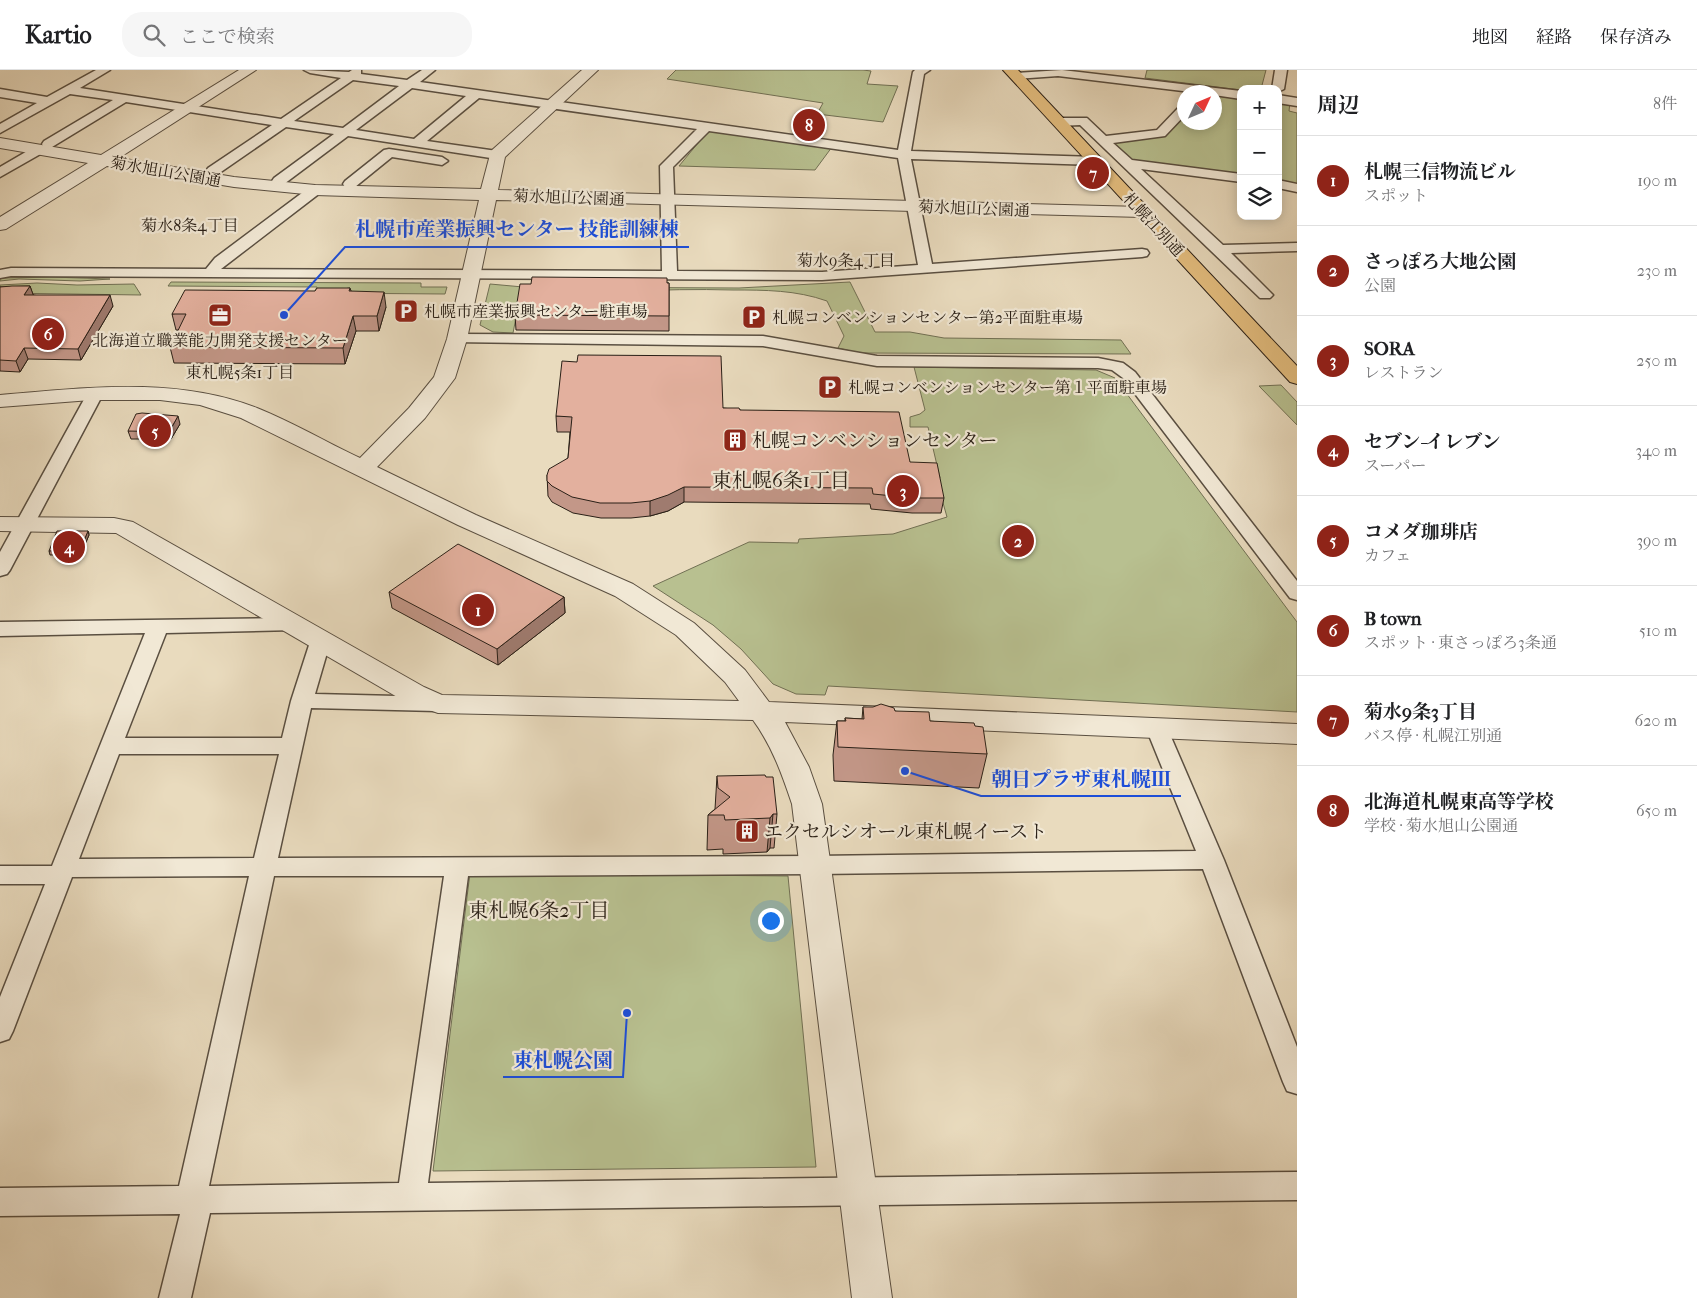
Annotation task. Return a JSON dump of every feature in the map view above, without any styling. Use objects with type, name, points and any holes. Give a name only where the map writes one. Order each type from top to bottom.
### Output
[{"type":"highway","name":"札幌江別通","points":[[1013,73],[1297,378]]},
{"type":"street","points":[[0,129],[104,70]]},
{"type":"street","points":[[0,225],[249,70]]},
{"type":"street","points":[[310,70],[355,73],[476,94],[904,155],[1096,161]]},
{"type":"street","points":[[279,181],[429,70]]},
{"type":"street","points":[[362,469],[432,396],[444,378],[457,339],[489,191],[492,164],[591,70]]},
{"type":"street","points":[[924,70],[919,72],[904,155],[926,269]]},
{"type":"street","points":[[1279,85],[1281,70]]},
{"type":"street","points":[[213,171],[355,73]]},
{"type":"street","points":[[1013,73],[1058,73],[1177,88]]},
{"type":"street","points":[[68,90],[418,142],[492,164]]},
{"type":"street","points":[[0,93],[49,101]]},
{"type":"street","points":[[1222,93],[1237,95]]},
{"type":"street","points":[[418,142],[476,94]]},
{"type":"street","points":[[0,173],[125,98]]},
{"type":"street","points":[[1282,100],[1297,102]]},
{"type":"street","points":[[1104,140],[1161,133],[1177,116]]},
{"type":"street","points":[[1059,122],[1083,122],[1219,248],[1265,295]]},
{"type":"street","points":[[670,276],[666,166],[706,127]]},
{"type":"street","name":"菊水旭山公園通","points":[[0,136],[44,147],[234,182],[315,190],[489,191]]},
{"type":"street","name":"菊水旭山公園通","points":[[0,143],[44,147]]},
{"type":"street","points":[[350,184],[389,153],[456,163]]},
{"type":"street","name":"菊水旭山公園通","points":[[108,158],[279,181],[489,191],[1139,209]]},
{"type":"street","points":[[1127,163],[1237,177]]},
{"type":"street","points":[[1282,185],[1297,188]]},
{"type":"street","points":[[210,273],[220,261],[315,190]]},
{"type":"street","points":[[1219,248],[1297,247]]},
{"type":"street","points":[[0,274],[210,273],[822,276],[1142,253]]},
{"type":"street","points":[[457,339],[763,341],[798,346],[843,357],[877,361],[1098,362],[1117,366],[1129,375],[1297,594]]},
{"type":"street","points":[[0,401],[135,392],[184,396],[249,413],[467,520],[591,574],[655,608],[685,629],[712,652],[735,676],[778,733],[794,767],[807,804],[872,1298]]},
{"type":"street","points":[[0,570],[13,524],[95,394]]},
{"type":"street","points":[[13,524],[114,525],[124,528],[295,624],[414,694],[438,704]]},
{"type":"street","points":[[0,629],[295,624]]},
{"type":"street","points":[[0,1032],[158,626]]},
{"type":"street","points":[[174,1298],[263,869],[302,701],[321,639]]},
{"type":"street","points":[[302,701],[762,711],[1297,734]]},
{"type":"street","points":[[1157,728],[1212,860],[1297,1082]]},
{"type":"street","points":[[110,746],[292,746]]},
{"type":"street","points":[[0,875],[61,872],[263,869],[1212,860]]},
{"type":"street","points":[[412,1196],[457,867]]},
{"type":"street","points":[[0,1202],[1297,1186]]},
{"type":"green space","points":[[676,70],[863,70],[871,71],[867,84],[898,86],[883,122],[817,114],[823,103],[667,79]]},
{"type":"green space","points":[[1147,70],[1266,70],[1262,85],[1237,85],[1237,90],[1222,88],[1222,85],[1201,85],[1145,78]]},
{"type":"green space","points":[[1222,95],[1237,97],[1237,174],[1130,161],[1111,141],[1164,135],[1177,123],[1177,130],[1222,130]]},
{"type":"green space","points":[[1282,101],[1290,102],[1289,111],[1297,113],[1297,185],[1282,182]]},
{"type":"green space","points":[[708,131],[832,147],[815,170],[679,166]]},
{"type":"green space","points":[[4,278],[110,279],[80,281],[19,279],[0,281],[0,279]]},
{"type":"green space","points":[[171,282],[421,283],[421,287],[447,287],[445,294],[314,293],[317,287],[168,286]]},
{"type":"green space","points":[[850,282],[875,332],[910,332],[944,338],[1121,340],[1131,354],[859,353],[838,348],[844,336],[827,301],[804,295],[769,291],[653,290],[520,297],[513,333],[493,332],[480,325],[490,284],[523,287],[739,288]]},
{"type":"green space","points":[[37,283],[77,285],[134,284],[141,295],[0,293],[0,285]]},
{"type":"green space","points":[[914,367],[1096,370],[1115,378],[1297,622],[1297,712],[828,686],[825,695],[796,694],[773,684],[741,649],[713,625],[653,586],[749,542],[798,543],[799,539],[893,534],[947,517],[936,478],[940,478],[928,427],[910,427],[910,417],[920,414],[925,410]]},
{"type":"green space","points":[[1281,385],[1297,402],[1297,425],[1259,386]]},
{"type":"green space","points":[[470,873],[788,876],[816,1167],[433,1171]]},
{"type":"building","points":[[532,277],[667,278],[667,283],[669,283],[669,316],[515,315],[520,284],[531,284]]},
{"type":"building","points":[[30,286],[24,295],[110,295],[78,349],[24,348],[16,361],[0,360],[0,287]]},
{"type":"building","points":[[317,288],[350,288],[349,291],[384,292],[377,316],[353,316],[343,348],[170,347],[186,314],[172,314],[185,290],[315,291]]},
{"type":"building","name":"札幌コンベンションセンター","points":[[578,355],[721,356],[723,408],[739,408],[740,410],[899,412],[910,462],[937,463],[944,498],[914,498],[873,494],[872,488],[684,487],[650,501],[631,503],[600,503],[572,497],[552,486],[547,481],[547,475],[549,469],[568,458],[572,417],[556,416],[562,361],[577,362]]},
{"type":"building","points":[[136,414],[178,416],[169,432],[128,431]]},
{"type":"building","points":[[57,531],[88,531],[80,550],[49,551]]},
{"type":"building","points":[[458,544],[564,597],[497,649],[389,592]]},
{"type":"building","points":[[881,704],[894,708],[895,711],[929,712],[930,721],[974,723],[975,726],[983,727],[987,754],[838,747],[837,721],[846,721],[845,718],[864,719],[863,707],[873,707]]},
{"type":"building","points":[[765,775],[766,777],[773,777],[777,814],[773,814],[770,818],[725,820],[724,815],[708,815],[730,797],[718,788],[717,776]]},
{"type":"place","name":"北海道札幌東高等学校","points":[[809,125]]},
{"type":"place","name":"菊水9条3丁目","points":[[1093,173]]},
{"type":"place","name":"札幌市産業振興センター駐車場","points":[[406,311]]},
{"type":"place","name":"北海道立職業能力開発支援センター","points":[[220,315]]},
{"type":"place","name":"札幌市産業振興センター 技能訓練棟","points":[[284,315]]},
{"type":"place","name":"札幌コンベンションセンター第2平面駐車場","points":[[754,317]]},
{"type":"place","name":"B town","points":[[48,334]]},
{"type":"place","name":"札幌コンベンションセンター第１平面駐車場","points":[[830,387]]},
{"type":"place","name":"コメダ珈琲店","points":[[155,431]]},
{"type":"place","name":"札幌コンベンションセンター","points":[[735,440]]},
{"type":"place","name":"SORA","points":[[903,491]]},
{"type":"place","name":"さっぽろ大地公園","points":[[1018,541]]},
{"type":"place","name":"セブン-イレブン","points":[[69,547]]},
{"type":"place","name":"札幌三信物流ビル","points":[[478,610]]},
{"type":"place","name":"朝日プラザ東札幌Ⅲ","points":[[905,771]]},
{"type":"place","name":"エクセルシオール東札幌イースト","points":[[747,831]]},
{"type":"place","name":"東札幌公園","points":[[627,1013]]},
{"type":"district","name":"菊水8条4丁目","points":[[190,225]]},
{"type":"district","name":"菊水9条4丁目","points":[[846,260]]},
{"type":"district","name":"東札幌5条1丁目","points":[[240,372]]},
{"type":"district","name":"東札幌6条1丁目","points":[[781,480]]},
{"type":"district","name":"東札幌6条2丁目","points":[[539,910]]}]
